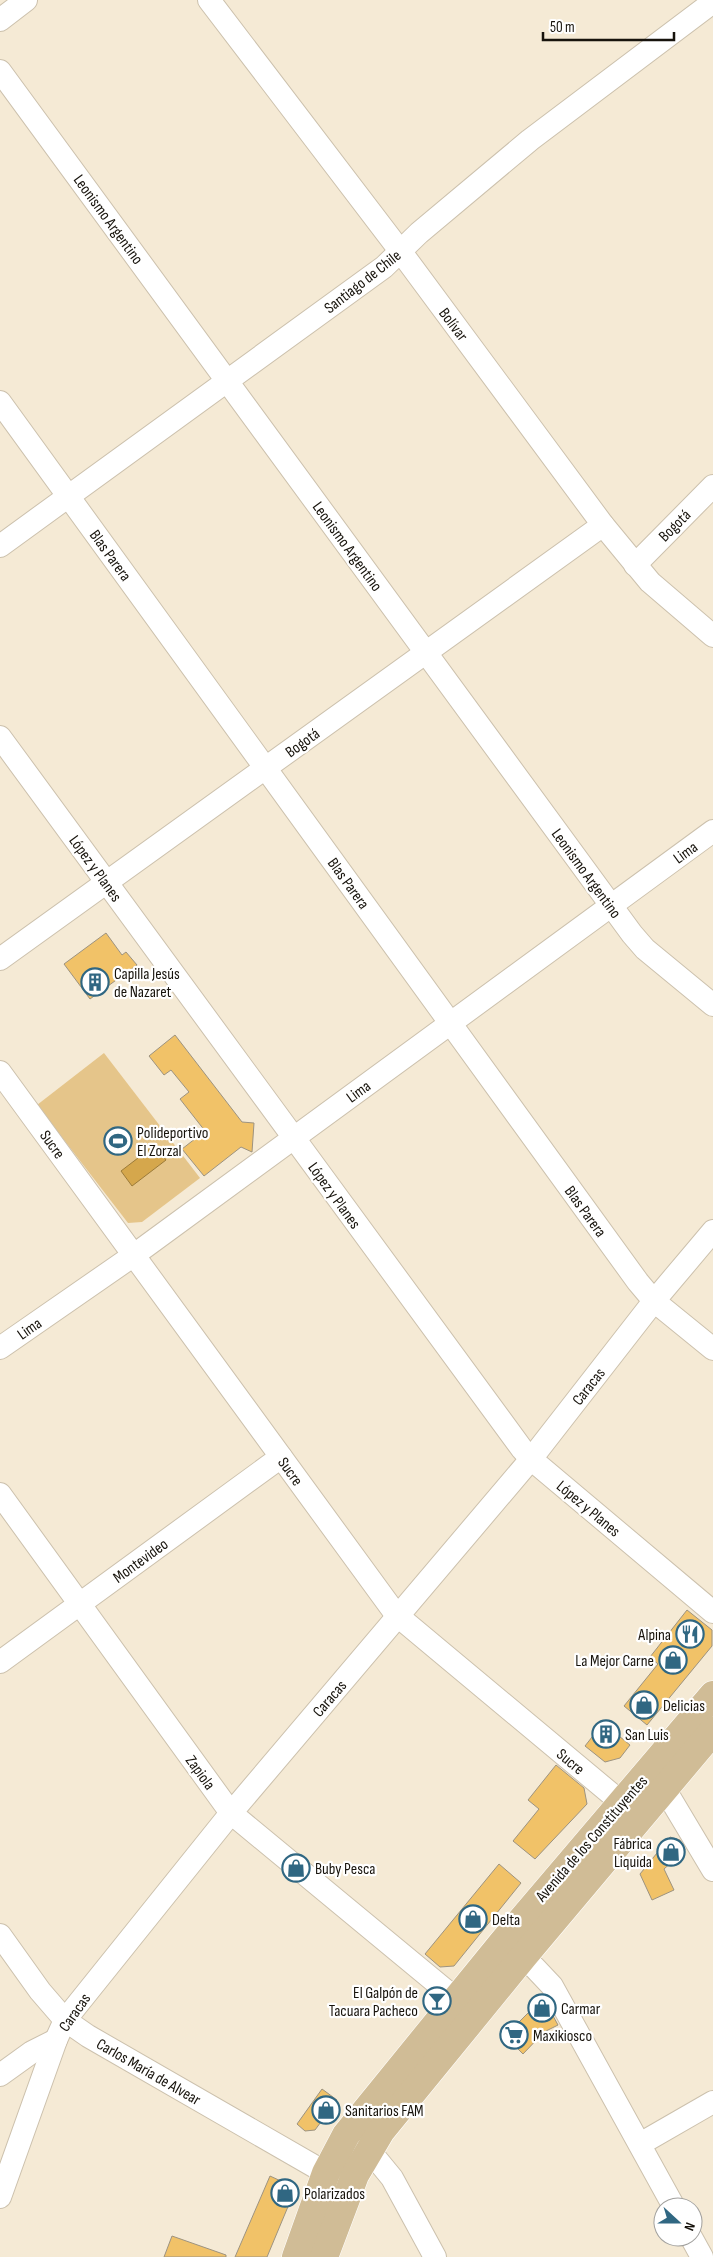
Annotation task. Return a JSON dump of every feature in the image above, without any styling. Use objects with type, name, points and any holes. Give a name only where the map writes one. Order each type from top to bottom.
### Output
[{"type":"main road","name":"Avenida de los Constituyentes","points":[[324,2257],[355,2175],[369,2150],[513,1949],[656,1780],[713,1695]]},
{"type":"main road","name":"Avenida de los Constituyentes","points":[[656,1780],[713,1731]]},
{"type":"main road","name":"Avenida de los Constituyentes","points":[[296,2257],[326,2173],[346,2135],[456,1999],[513,1949]]},
{"type":"street","points":[[0,20],[26,0]]},
{"type":"street","name":"Bolívar","points":[[209,0],[400,252],[603,525],[635,565],[665,596],[713,636]]},
{"type":"street","name":"Santiago de Chile","points":[[0,546],[384,267],[419,233],[530,140],[713,2]]},
{"type":"street","name":"Leonismo Argentino","points":[[0,70],[611,906],[645,949],[713,1005]]},
{"type":"street","name":"Blas Parera","points":[[0,402],[632,1274],[654,1301],[713,1349]]},
{"type":"street","name":"Bogotá","points":[[635,565],[713,486]]},
{"type":"street","name":"Bogotá","points":[[0,959],[603,525]]},
{"type":"street","name":"López y Planes","points":[[0,737],[293,1138],[531,1459],[713,1612]]},
{"type":"street","name":"Lima","points":[[0,1348],[134,1255],[713,831]]},
{"type":"street","name":"Sucre","points":[[0,1072],[399,1617],[630,1810]]},
{"type":"street","name":"Caracas","points":[[0,2197],[61,2030],[231,1813],[531,1459],[654,1301],[713,1230]]},
{"type":"street","name":"Montevideo","points":[[0,1662],[281,1457]]},
{"type":"street","name":"Zapiola","points":[[0,1494],[231,1813],[456,1999]]},
{"type":"street","points":[[656,1780],[713,1870]]},
{"type":"street","name":"Carlos María de Alvear","points":[[0,1935],[40,1991],[61,2030],[97,2041],[326,2173]]},
{"type":"street","points":[[513,1949],[552,1986],[669,2197]]},
{"type":"street","points":[[0,2075],[61,2030]]},
{"type":"street","points":[[640,2144],[713,2102]]},
{"type":"street","points":[[369,2150],[392,2178],[436,2257]]},
{"type":"shaded area","name":"Polideportivo El Zorzal","points":[[104,1053],[200,1178],[142,1222],[128,1223],[37,1105]]},
{"type":"shaded area","points":[[155,1145],[166,1160],[132,1186],[121,1171]]},
{"type":"building","name":"Capilla Jesús de Nazaret","points":[[106,933],[122,955],[126,952],[137,965],[90,999],[64,964]]},
{"type":"building","points":[[175,1035],[242,1122],[254,1123],[252,1152],[241,1147],[204,1176],[182,1149],[205,1131],[180,1099],[189,1092],[171,1070],[164,1075],[149,1056]]},
{"type":"building","points":[[687,1610],[712,1630],[712,1646],[647,1725],[624,1706],[658,1664],[650,1657]]},
{"type":"building","name":"San Luis","points":[[603,1723],[630,1745],[620,1758],[605,1762],[585,1746]]},
{"type":"building","points":[[556,1765],[584,1788],[587,1804],[535,1859],[513,1841],[539,1809],[528,1800]]},
{"type":"building","points":[[670,1837],[680,1840],[685,1850],[664,1869],[674,1890],[652,1900],[640,1874]]},
{"type":"building","name":"Delta","points":[[499,1864],[521,1883],[454,1966],[440,1967],[425,1954]]},
{"type":"building","points":[[538,2003],[547,2005],[558,2025],[544,2032],[523,2054],[505,2036]]},
{"type":"building","points":[[322,2089],[337,2100],[315,2130],[305,2131],[297,2124]]},
{"type":"building","points":[[270,2176],[283,2182],[292,2197],[267,2257],[235,2257]]},
{"type":"building","points":[[172,2236],[226,2255],[226,2257],[164,2257]]},
{"type":"place","name":"Capilla Jesús de Nazaret","points":[[95,982]]},
{"type":"place","name":"Polideportivo El Zorzal","points":[[118,1141]]},
{"type":"place","name":"Alpina","points":[[690,1634]]},
{"type":"place","name":"La Mejor Carne","points":[[673,1660]]},
{"type":"place","name":"Delicias","points":[[644,1705]]},
{"type":"place","name":"San Luis","points":[[606,1734]]},
{"type":"place","name":"Fábrica Liquida","points":[[671,1852]]},
{"type":"place","name":"Buby Pesca","points":[[296,1868]]},
{"type":"place","name":"Delta","points":[[473,1919]]},
{"type":"place","name":"El Galpón de Tacuara Pacheco","points":[[437,2001]]},
{"type":"place","name":"Carmar","points":[[542,2008]]},
{"type":"place","name":"Maxikiosco","points":[[514,2035]]},
{"type":"place","name":"Sanitarios FAM","points":[[326,2110]]},
{"type":"place","name":"Polarizados","points":[[285,2193]]}]
